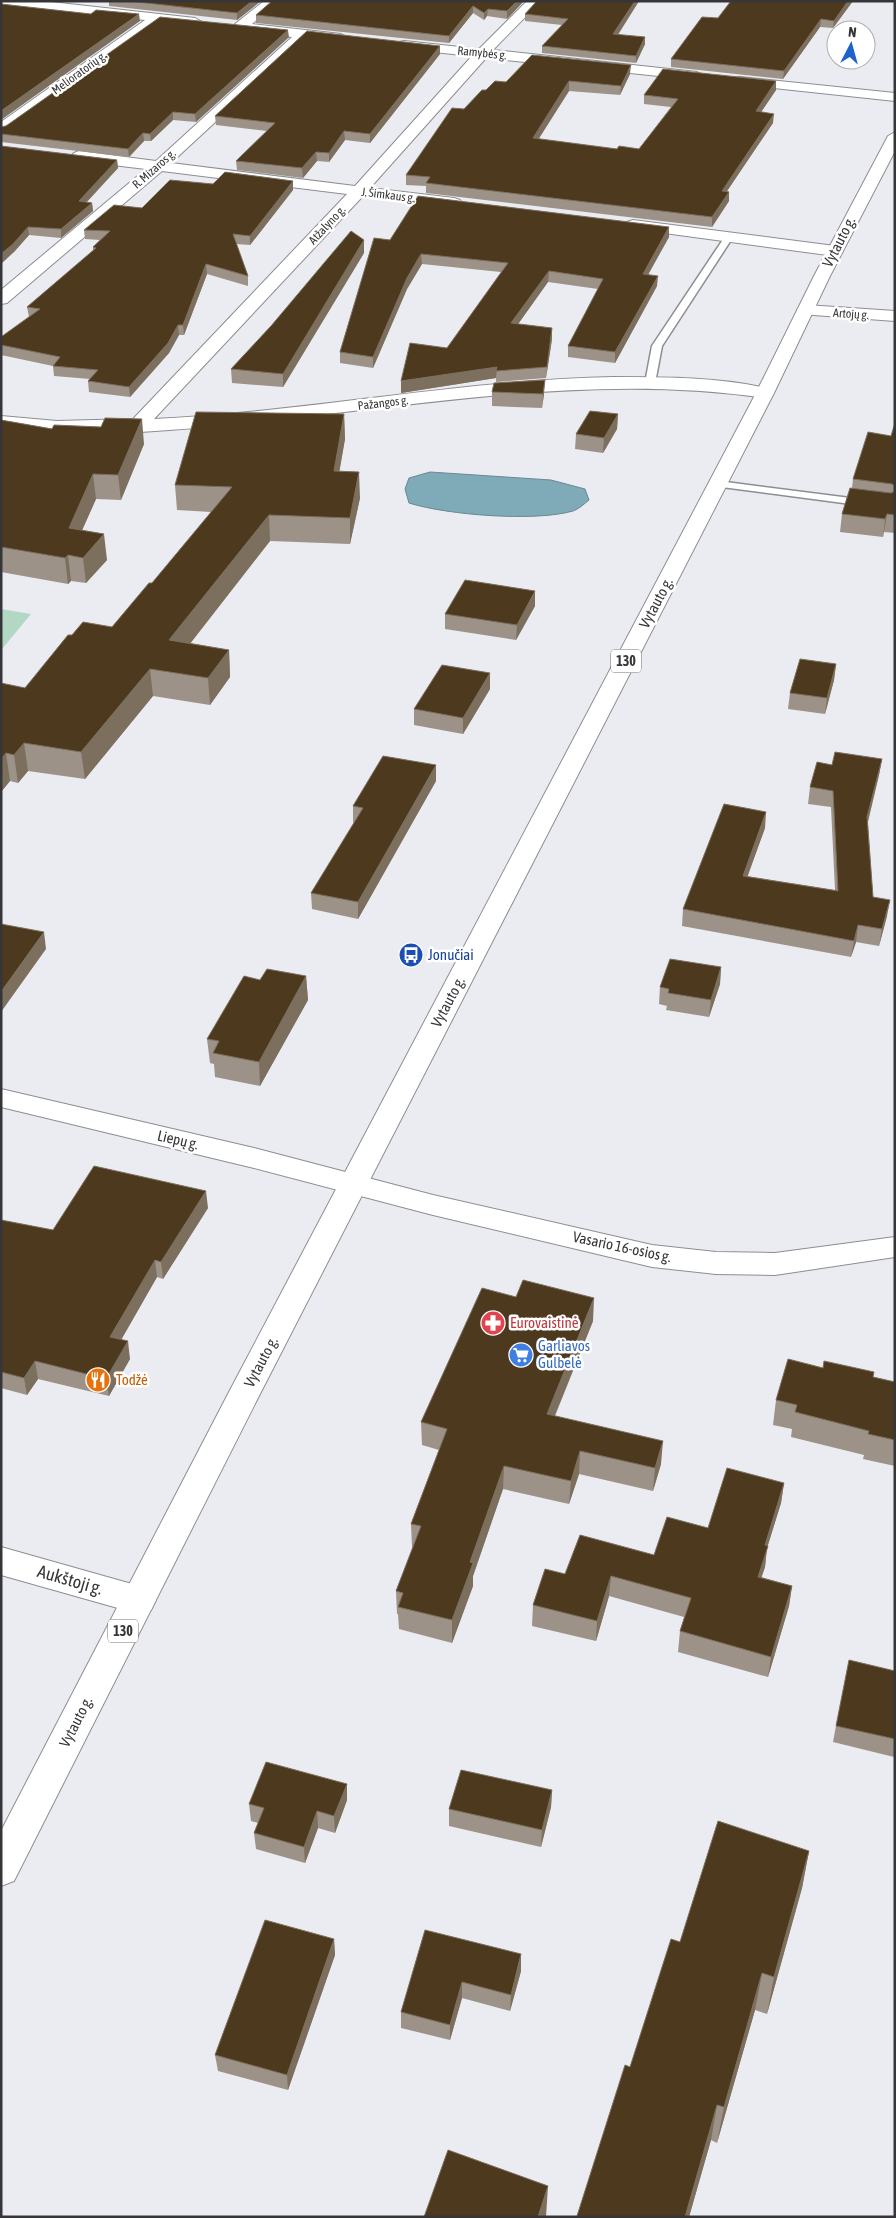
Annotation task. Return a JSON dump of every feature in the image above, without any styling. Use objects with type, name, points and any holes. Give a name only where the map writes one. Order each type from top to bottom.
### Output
[{"type":"street","points":[[4,1],[73,5],[157,18],[212,24]]},
{"type":"street","points":[[272,1],[235,26],[350,39]]},
{"type":"street","name":"Atžalyno g.","points":[[138,425],[359,191],[484,53],[535,1]]},
{"type":"street","name":"Melioratorių g.","points":[[1,129],[157,18]]},
{"type":"street","name":"R. Mizaros g.","points":[[1,299],[159,166],[303,34]]},
{"type":"street","name":"Ramybės g.","points":[[388,43],[709,78]]},
{"type":"street","points":[[728,80],[895,98]]},
{"type":"street","name":"Vytauto g.","points":[[1,1869],[765,393],[835,251],[895,136]]},
{"type":"street","name":"J. Šimkaus g.","points":[[60,154],[466,204]]},
{"type":"street","points":[[622,224],[835,251]]},
{"type":"street","name":"Artojų g.","points":[[806,310],[895,316]]},
{"type":"street","name":"Pažangos g.","points":[[1,422],[24,426],[67,427],[178,424],[281,415],[488,390],[601,383],[702,385],[765,393]]},
{"type":"street","name":"Liepų g.","points":[[1,1098],[254,1158],[354,1184]]},
{"type":"street","name":"Vasario 16-osios g.","points":[[354,1184],[433,1205],[662,1257],[716,1263],[775,1264],[895,1247]]},
{"type":"street","name":"Aukštoji g.","points":[[1,1561],[139,1600]]},
{"type":"lane","points":[[650,383],[657,346],[729,237]]},
{"type":"lane","points":[[718,484],[880,505]]},
{"type":"green space","points":[[1,609],[31,614],[2,649],[1,649]]},
{"type":"water","points":[[430,472],[551,480],[585,489],[589,500],[573,511],[537,516],[468,514],[409,503],[405,489],[409,478]]},
{"type":"building","points":[[128,1],[252,1],[237,13]]},
{"type":"building","points":[[272,1],[517,1],[507,11],[488,9],[484,13],[473,6],[449,36],[256,15]]},
{"type":"building","points":[[537,1],[635,1],[613,34],[645,37],[636,56],[542,46],[568,19],[525,14]]},
{"type":"building","points":[[731,1],[848,1],[835,20],[821,19],[784,71],[671,59],[702,17],[718,18]]},
{"type":"building","points":[[1,4],[91,14],[96,10],[139,14],[1,111]]},
{"type":"building","points":[[160,17],[288,30],[195,114],[173,112],[150,134],[143,133],[128,149],[1,134],[1,127],[6,126]]},
{"type":"building","points":[[307,31],[440,46],[370,134],[344,131],[329,153],[316,152],[302,168],[236,161],[275,123],[215,116]]},
{"type":"building","points":[[532,55],[631,65],[621,86],[569,81],[533,138],[617,149],[619,146],[639,149],[678,99],[644,95],[663,69],[776,81],[756,111],[774,114],[722,191],[729,192],[712,217],[426,183],[430,177],[406,175],[452,108],[464,109],[482,90],[486,90],[495,81],[506,82]]},
{"type":"building","points":[[1,146],[117,160],[79,201],[92,203],[61,229],[28,227],[1,254]]},
{"type":"building","points":[[225,172],[293,181],[250,236],[233,234],[248,276],[206,264],[183,325],[178,325],[168,343],[129,387],[88,381],[98,370],[53,366],[60,357],[1,345],[1,337],[40,309],[27,307],[96,248],[93,247],[110,231],[84,230],[114,205],[142,208],[170,180],[213,184]]},
{"type":"building","points":[[418,196],[669,227],[643,274],[658,276],[615,352],[568,346],[603,279],[549,271],[511,323],[552,328],[547,367],[496,371],[497,367],[401,381],[410,343],[447,348],[508,263],[421,254],[407,278],[373,357],[340,352],[374,238],[390,240]]},
{"type":"building","points":[[351,231],[364,240],[283,374],[231,369],[271,326]]},
{"type":"building","points":[[545,380],[543,394],[492,392],[494,383]]},
{"type":"building","points":[[590,411],[618,414],[604,438],[576,434]]},
{"type":"building","points":[[196,412],[344,414],[334,471],[359,472],[350,518],[269,515],[169,640],[229,650],[208,678],[150,669],[81,752],[24,743],[14,755],[6,753],[1,759],[1,683],[25,688],[68,635],[72,635],[83,622],[112,627],[149,583],[152,583],[232,487],[175,485]]},
{"type":"building","points":[[105,418],[142,419],[118,475],[93,474],[69,528],[104,534],[83,558],[68,555],[65,558],[1,547],[1,420],[52,429],[54,425],[101,427]]},
{"type":"building","points":[[895,423],[895,486],[853,479],[868,432],[891,436]]},
{"type":"building","points":[[850,488],[891,493],[895,491],[895,515],[887,514],[885,519],[842,514]]},
{"type":"building","points":[[465,580],[535,591],[517,625],[445,614]]},
{"type":"building","points":[[800,659],[836,664],[827,698],[790,693]]},
{"type":"building","points":[[442,665],[490,673],[463,718],[414,709]]},
{"type":"building","points":[[835,752],[882,759],[867,817],[873,897],[890,900],[882,929],[858,925],[854,941],[683,909],[724,804],[766,812],[743,876],[838,891],[833,791],[810,787],[817,762],[832,765]]},
{"type":"building","points":[[383,756],[436,765],[358,902],[311,893],[363,808],[353,806]]},
{"type":"building","points":[[1,924],[44,932],[1,992]]},
{"type":"building","points":[[670,959],[721,967],[711,1000],[668,993],[669,989],[660,987]]},
{"type":"building","points":[[267,969],[306,976],[259,1062],[213,1053],[219,1041],[207,1039],[244,976],[260,980]]},
{"type":"building","points":[[94,1166],[206,1191],[161,1262],[155,1260],[110,1337],[128,1341],[106,1379],[35,1361],[24,1378],[1,1372],[1,1220],[53,1230]]},
{"type":"building","points":[[523,1280],[594,1298],[547,1414],[663,1441],[655,1468],[580,1451],[571,1481],[504,1466],[470,1562],[473,1563],[452,1620],[398,1607],[403,1593],[396,1591],[421,1526],[411,1524],[447,1429],[421,1422],[482,1288],[516,1297]]},
{"type":"building","points":[[788,1359],[823,1368],[824,1361],[874,1372],[873,1377],[895,1382],[895,1440],[868,1434],[869,1431],[795,1412],[797,1405],[776,1400]]},
{"type":"building","points":[[727,1468],[784,1483],[765,1545],[768,1546],[758,1577],[792,1586],[771,1657],[680,1631],[691,1598],[611,1576],[597,1621],[533,1605],[545,1569],[565,1574],[580,1535],[654,1555],[667,1517],[708,1528]]},
{"type":"building","points":[[849,1660],[895,1671],[895,1739],[836,1726]]},
{"type":"building","points":[[266,1762],[347,1784],[334,1816],[317,1811],[304,1847],[254,1833],[264,1808],[249,1804]]},
{"type":"building","points":[[461,1770],[552,1790],[542,1830],[449,1809]]},
{"type":"building","points":[[718,1821],[809,1851],[774,1977],[762,1973],[724,2107],[717,2105],[685,2217],[577,2216],[625,2065],[630,2067],[671,1939],[680,1942]]},
{"type":"building","points":[[265,1920],[334,1939],[287,2075],[215,2055]]},
{"type":"building","points":[[425,1930],[521,1954],[511,1995],[462,1982],[450,2025],[401,2012]]},
{"type":"building","points":[[448,2150],[548,2186],[538,2217],[424,2217]]},
{"type":"place","name":"Jonučiai","points":[[411,955]]},
{"type":"place","name":"Eurovaistinė","points":[[493,1323]]},
{"type":"place","name":"Garliavos Gulbelė","points":[[521,1355]]},
{"type":"place","name":"Todžė","points":[[98,1380]]}]
